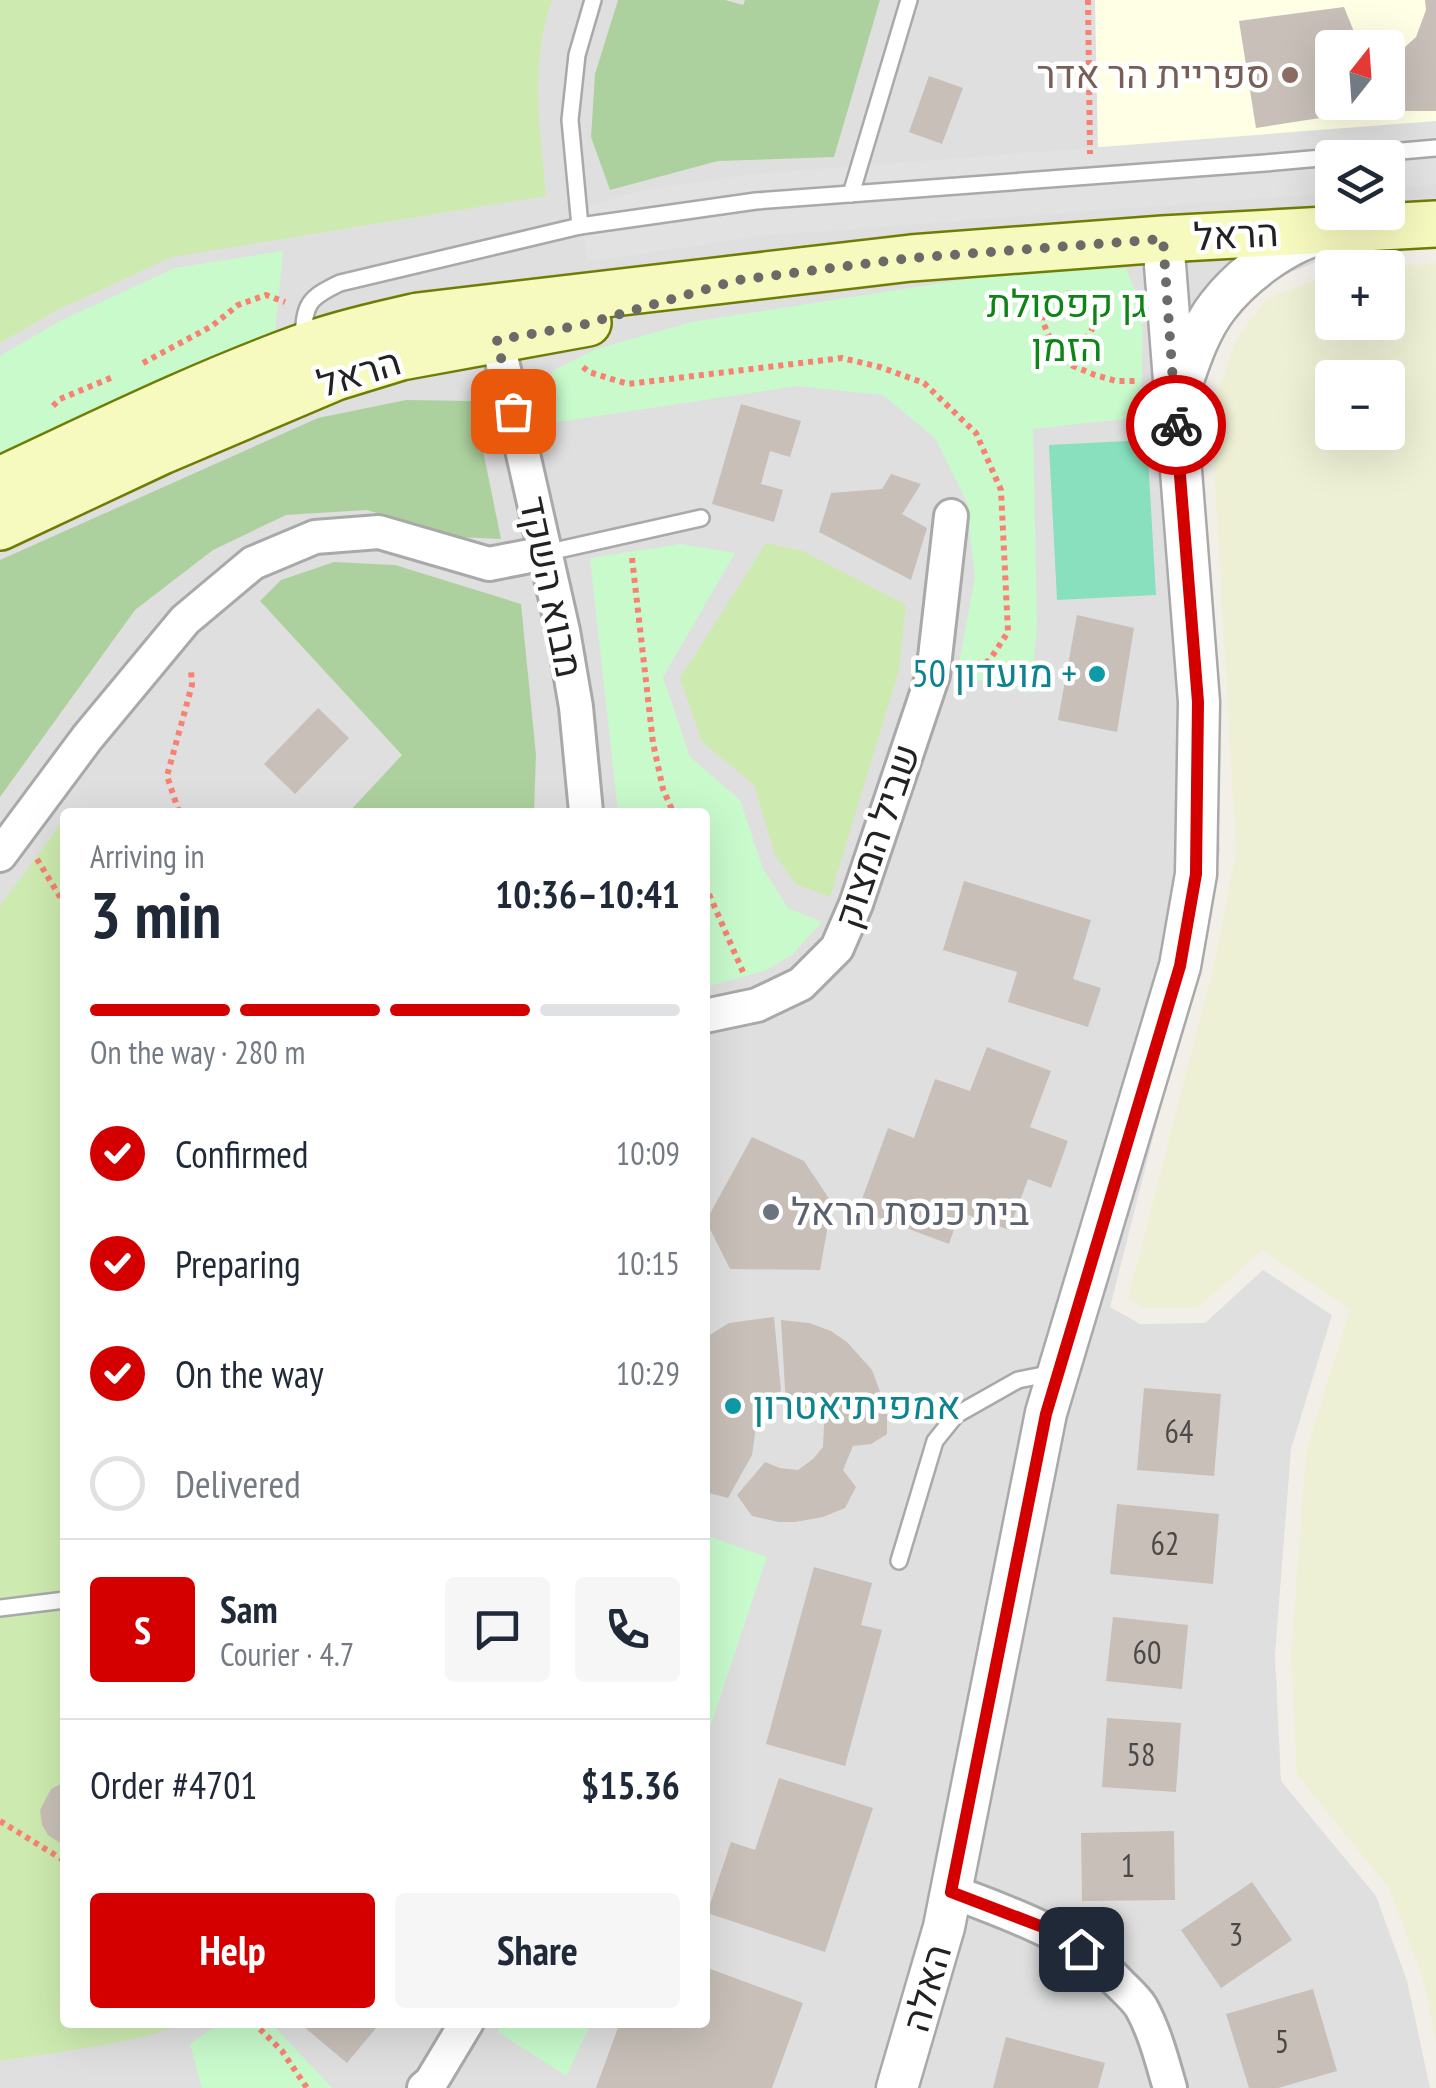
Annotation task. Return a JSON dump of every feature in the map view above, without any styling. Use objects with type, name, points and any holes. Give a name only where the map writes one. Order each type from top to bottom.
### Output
[{"type":"main road","name":"הראל","points":[[1405,225],[1436,224]]},
{"type":"main road","name":"הראל","points":[[0,526],[336,376],[494,323],[738,280],[911,258],[1315,230]]},
{"type":"main road","name":"הראל","points":[[0,480],[144,413],[301,348],[362,329],[418,316],[545,331],[582,325],[738,280]]},
{"type":"street","points":[[1173,388],[1217,306],[1245,278],[1277,253],[1310,237],[1340,230]]},
{"type":"street","name":"האלה","points":[[897,2088],[944,1927],[1039,1448],[1058,1372],[1180,966],[1196,874],[1198,702],[1163,239]]},
{"type":"street","name":"מבוא השקד","points":[[494,323],[563,631],[576,707],[586,808]]},
{"type":"street","name":"שביל המצוק","points":[[710,1015],[757,1005],[801,984],[837,948],[856,904],[933,675],[951,516]]},
{"type":"street","points":[[10,842],[87,738],[186,620],[252,563],[315,538],[379,532],[489,564],[545,554]]},
{"type":"street","name":"מבוא השקד","points":[[572,808],[579,752]]},
{"type":"street","points":[[951,1892],[1048,1929],[1081,1949],[1113,1976],[1139,2004],[1156,2039],[1170,2088]]},
{"type":"street","points":[[424,2088],[463,2028]]},
{"type":"lane","points":[[580,226],[570,120],[577,56],[594,0]]},
{"type":"lane","points":[[851,194],[910,0]]},
{"type":"lane","points":[[301,348],[305,310],[316,294],[340,282],[580,226],[756,200],[1436,148]]},
{"type":"lane","points":[[545,554],[701,518]]},
{"type":"lane","points":[[898,1562],[935,1442],[956,1415],[1018,1380],[1058,1372]]},
{"type":"lane","points":[[0,1608],[60,1601]]},
{"type":"path","points":[[1088,0],[1090,176]]},
{"type":"path","points":[[1056,342],[1082,342],[1092,329],[1094,313],[1080,295],[1062,293],[1053,297],[1043,311],[1044,329],[1073,366],[1116,381],[1173,388]]},
{"type":"path","points":[[545,331],[589,372],[628,384],[842,358],[924,382],[976,433],[1002,490],[1008,632],[989,660],[933,675]]},
{"type":"path","points":[[629,534],[652,743],[663,789],[672,808]]},
{"type":"path","points":[[177,808],[167,776],[192,685],[186,620]]},
{"type":"path","points":[[10,842],[60,899]]},
{"type":"path","points":[[710,897],[757,1005]]},
{"type":"path","points":[[0,1821],[60,1858]]},
{"type":"path","points":[[259,2028],[282,2051],[307,2088]]},
{"type":"shaded area","points":[[0,0],[1436,0],[1436,247],[1315,250],[1315,263],[1256,286],[1221,333],[1195,409],[1220,850],[1199,957],[1110,1307],[1140,1324],[1205,1323],[1263,1270],[1332,1315],[1291,1449],[1275,1655],[1281,1781],[1376,1896],[1407,1981],[1430,2088],[0,2088]]},
{"type":"shaded area","points":[[1095,0],[1436,0],[1436,122],[1098,150]]},
{"type":"shaded area","points":[[1436,121],[1436,184],[1405,187],[1405,140],[1315,140],[1315,194],[760,236],[587,262],[580,208],[649,189],[752,174]]},
{"type":"shaded area","points":[[1436,263],[1436,2041],[1422,1976],[1389,1888],[1297,1775],[1291,1655],[1306,1452],[1350,1309],[1262,1250],[1198,1308],[1144,1308],[1128,1299],[1215,961],[1236,851],[1211,411],[1236,340],[1266,299],[1315,280],[1315,340],[1405,340],[1405,265]]},
{"type":"green space","points":[[0,0],[552,0],[538,73],[546,196],[172,257],[57,310],[0,343]]},
{"type":"green space","points":[[618,0],[725,0],[743,5],[745,0],[880,0],[834,157],[718,161],[610,190],[591,137],[595,74]]},
{"type":"green space","points":[[283,251],[275,333],[0,461],[0,356],[62,320],[175,268]]},
{"type":"green space","name":"גן קפסולת הזמן","points":[[1126,268],[1143,311],[1141,417],[1033,429],[1037,626],[1031,693],[957,675],[975,577],[966,500],[935,438],[883,395],[797,386],[551,423],[552,371],[596,349],[692,322],[1026,270]]},
{"type":"green space","points":[[406,400],[473,401],[501,539],[457,537],[367,510],[286,515],[213,550],[135,610],[0,797],[0,560],[318,418]]},
{"type":"green space","points":[[1147,440],[1156,595],[1057,600],[1049,445]]},
{"type":"green space","points":[[766,543],[803,551],[906,605],[899,670],[830,897],[796,884],[775,855],[754,785],[702,742],[680,678]]},
{"type":"green space","points":[[681,544],[735,553],[663,677],[690,757],[740,800],[763,869],[788,908],[822,922],[792,955],[764,971],[710,986],[710,808],[618,808],[590,558]]},
{"type":"green space","points":[[334,562],[395,565],[521,604],[536,755],[534,808],[353,808],[402,755],[260,601],[281,580]]},
{"type":"green space","points":[[60,825],[60,2028],[170,2028],[122,2041],[0,2061],[0,906]]},
{"type":"green space","points":[[710,1537],[767,1557],[710,1727]]},
{"type":"green space","points":[[213,2028],[276,2028],[332,2088],[202,2088],[190,2044]]},
{"type":"green space","points":[[500,2028],[589,2028],[566,2076],[498,2032]]},
{"type":"building","name":"ספריית הר אדר","points":[[1425,0],[1436,0],[1436,111],[1405,111],[1405,47],[1416,37],[1426,10]]},
{"type":"building","name":"ספריית הר אדר","points":[[1344,7],[1353,30],[1315,30],[1315,119],[1256,128],[1239,21]]},
{"type":"building","points":[[929,76],[963,88],[942,144],[909,132]]},
{"type":"building","points":[[741,404],[801,421],[790,457],[770,451],[761,484],[783,490],[774,522],[712,504]]},
{"type":"building","points":[[891,474],[921,484],[902,514],[927,528],[911,580],[819,532],[831,493],[882,489]]},
{"type":"building","name":"מועדון 50 +","points":[[1077,615],[1134,628],[1117,732],[1058,720]]},
{"type":"building","points":[[318,708],[349,738],[295,794],[264,764]]},
{"type":"building","points":[[964,881],[1091,920],[1073,979],[1101,988],[1088,1027],[1008,1002],[1017,972],[943,950]]},
{"type":"building","points":[[987,1047],[1051,1071],[1030,1127],[1068,1141],[1051,1188],[1028,1179],[1009,1230],[960,1212],[949,1244],[858,1210],[888,1128],[914,1138],[935,1079],[970,1091]]},
{"type":"building","name":"בית כנסת הראל","points":[[752,1137],[804,1161],[832,1203],[820,1270],[730,1269],[710,1229],[710,1214]]},
{"type":"building","name":"אמפיתיאטרון","points":[[774,1317],[781,1391],[764,1401],[758,1411],[752,1455],[728,1498],[710,1493],[710,1335],[729,1323]]},
{"type":"building","points":[[781,1320],[809,1323],[847,1342],[872,1370],[887,1411],[887,1434],[871,1444],[853,1446],[843,1470],[856,1487],[845,1508],[795,1522],[752,1516],[737,1495],[765,1462],[798,1470],[823,1447],[824,1424],[806,1408],[786,1406]]},
{"type":"building","points":[[1144,1388],[1221,1394],[1214,1476],[1137,1470]]},
{"type":"building","points":[[1117,1504],[1219,1514],[1213,1584],[1110,1574]]},
{"type":"building","points":[[814,1567],[872,1583],[861,1625],[882,1630],[845,1766],[766,1744]]},
{"type":"building","points":[[1113,1617],[1188,1625],[1182,1689],[1106,1681]]},
{"type":"building","points":[[1107,1718],[1181,1723],[1176,1792],[1102,1787]]},
{"type":"building","points":[[779,1778],[873,1808],[825,1952],[710,1914],[731,1842],[755,1850]]},
{"type":"building","points":[[60,1784],[60,1843],[42,1825],[40,1810],[51,1789]]},
{"type":"building","points":[[1174,1831],[1175,1900],[1082,1901],[1081,1833]]},
{"type":"building","points":[[1252,1882],[1292,1940],[1221,1988],[1181,1930]]},
{"type":"building","points":[[710,1969],[803,2003],[772,2088],[596,2088],[618,2028],[710,2028]]},
{"type":"building","points":[[1313,1989],[1337,2071],[1278,2088],[1249,2088],[1226,2014]]},
{"type":"building","points":[[305,2028],[376,2028],[347,2063]]},
{"type":"building","points":[[1006,2037],[1105,2063],[1098,2088],[993,2088]]},
{"type":"way so far","points":[[513,411],[497,340],[582,325],[738,280],[911,258],[1163,239],[1176,425]]},
{"type":"place","name":"ספריית הר אדר","points":[[1290,75]]},
{"type":"place","name":"מועדון 50 +","points":[[1097,674]]},
{"type":"place","name":"בית כנסת הראל","points":[[771,1212]]},
{"type":"place","name":"אמפיתיאטרון","points":[[733,1406]]},
{"type":"route","points":[[1081,1949],[1048,1929],[951,1892],[1046,1414],[1180,966],[1196,874],[1198,702],[1176,425]]}]
